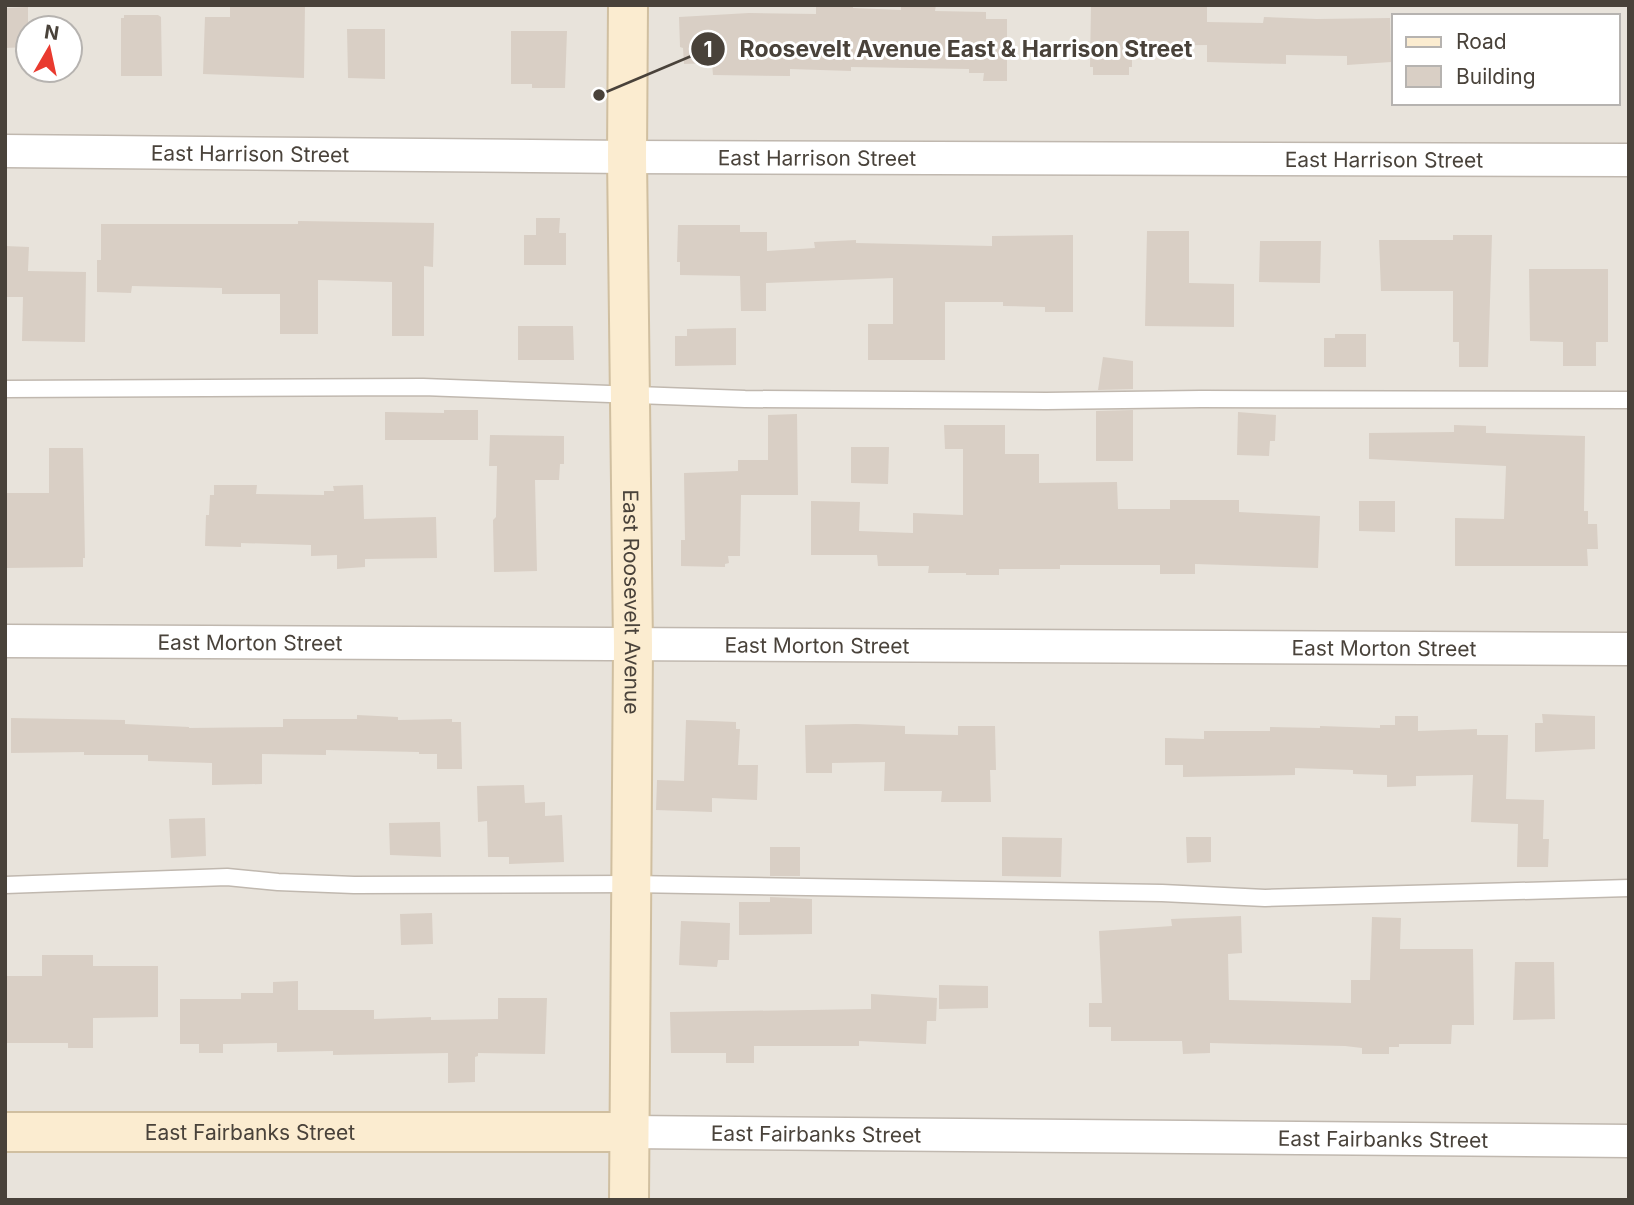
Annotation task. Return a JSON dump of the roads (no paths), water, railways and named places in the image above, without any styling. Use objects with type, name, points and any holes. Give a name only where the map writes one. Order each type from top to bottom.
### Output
[{"type":"street","name":"East Roosevelt Avenue","points":[[628,5],[627,157],[633,646],[629,1200]]},
{"type":"street","name":"East Harrison Street","points":[[5,151],[627,157],[1629,160]]},
{"type":"street","name":"East Morton Street","points":[[5,641],[1629,649]]},
{"type":"street","name":"East Fairbanks Street","points":[[5,1132],[629,1132],[1629,1141]]},
{"type":"lane","points":[[5,389],[423,387],[630,396],[1046,401],[1629,400]]},
{"type":"lane","points":[[5,885],[227,877],[354,885],[631,884],[1162,893],[1265,898],[1629,888]]},
{"type":"place","name":"Roosevelt Avenue East & Harrison Street","points":[[599,95]]}]
